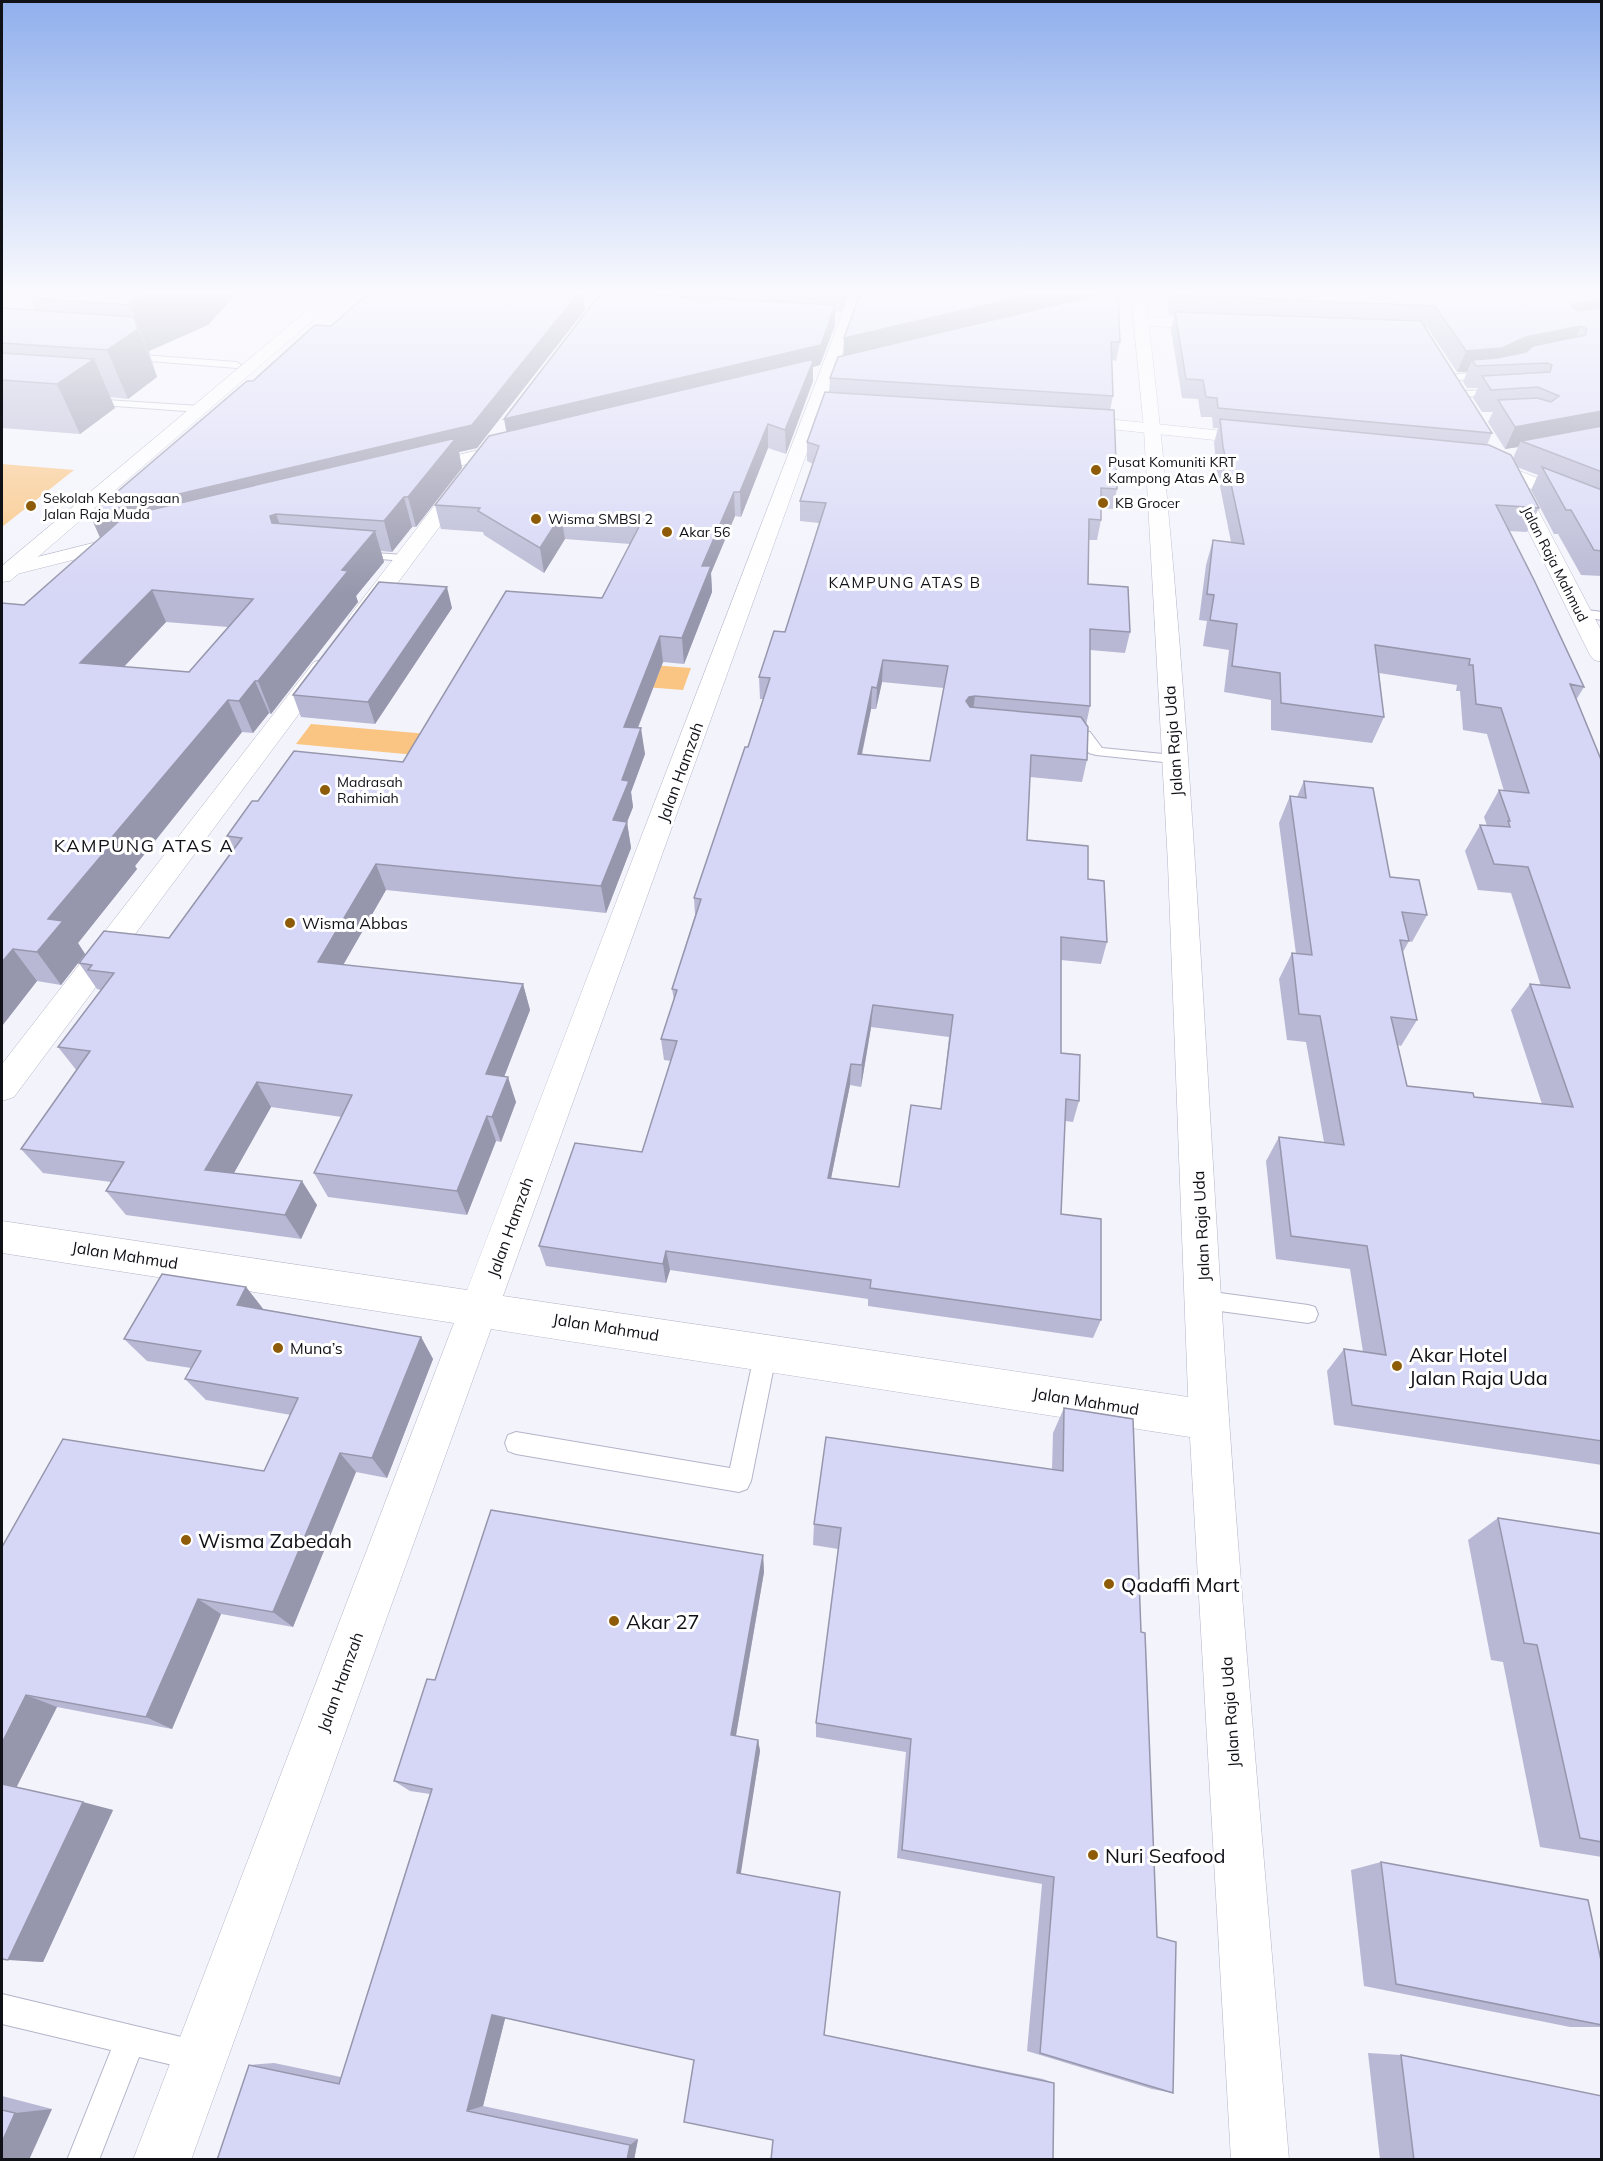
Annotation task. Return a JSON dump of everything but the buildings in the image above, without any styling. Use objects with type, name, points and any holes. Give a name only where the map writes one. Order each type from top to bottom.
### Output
[{"type":"street","points":[[5,573],[214,395]]},
{"type":"street","name":"Jalan Hamzah","points":[[162,2160],[823,395]]},
{"type":"street","name":"Jalan Raja Uda","points":[[1149,395],[1182,864],[1205,1300],[1209,1420],[1260,2160]]},
{"type":"street","points":[[1460,395],[1469,410]]},
{"type":"street","points":[[1052,419],[1134,424],[1153,429],[1282,442]]},
{"type":"street","points":[[2,1088],[505,427]]},
{"type":"street","points":[[402,474],[537,441]]},
{"type":"street","points":[[1460,460],[1498,459],[1602,510]]},
{"type":"street","name":"Jalan Raja Mahmud","points":[[1498,459],[1602,655]]},
{"type":"street","points":[[5,573],[141,538]]},
{"type":"street","name":"Jalan Mahmud","points":[[2,1237],[766,1351],[1209,1420]]},
{"type":"lane","points":[[73,400],[200,409]]},
{"type":"lane","points":[[346,554],[405,558]]},
{"type":"lane","points":[[1580,613],[1602,616]]},
{"type":"lane","points":[[1055,731],[1085,735],[1094,750],[1101,752],[1173,759]]},
{"type":"lane","points":[[1205,1300],[1308,1314]]},
{"type":"lane","points":[[516,1443],[739,1481],[766,1351]]},
{"type":"lane","points":[[2,2009],[200,2057]]},
{"type":"lane","points":[[83,2160],[130,2040]]},
{"type":"shaded area","points":[[2,464],[74,470],[2,527]]},
{"type":"shaded area","points":[[543,657],[691,668],[683,690],[532,678]]},
{"type":"shaded area","points":[[311,724],[428,734],[416,755],[296,744]]},
{"type":"place","name":"Pusat Komuniti KRT Kampong Atas A & B","points":[[1096,470]]},
{"type":"place","name":"KB Grocer","points":[[1103,503]]},
{"type":"place","name":"Sekolah Kebangsaan Jalan Raja Muda","points":[[31,506]]},
{"type":"place","name":"Wisma SMBSI 2","points":[[536,519]]},
{"type":"place","name":"Akar 56","points":[[667,532]]},
{"type":"place","name":"Madrasah Rahimiah","points":[[325,790]]},
{"type":"place","name":"Wisma Abbas","points":[[290,923]]},
{"type":"place","name":"Muna’s","points":[[278,1348]]},
{"type":"place","name":"Akar Hotel Jalan Raja Uda","points":[[1397,1366]]},
{"type":"place","name":"Wisma Zabedah","points":[[186,1540]]},
{"type":"place","name":"Qadaffi Mart","points":[[1109,1584]]},
{"type":"place","name":"Akar 27","points":[[614,1621]]},
{"type":"place","name":"Nuri Seafood","points":[[1093,1855]]},
{"type":"district","name":"KAMPUNG ATAS B","points":[[905,582]]},
{"type":"district","name":"KAMPUNG ATAS A","points":[[144,845]]}]
